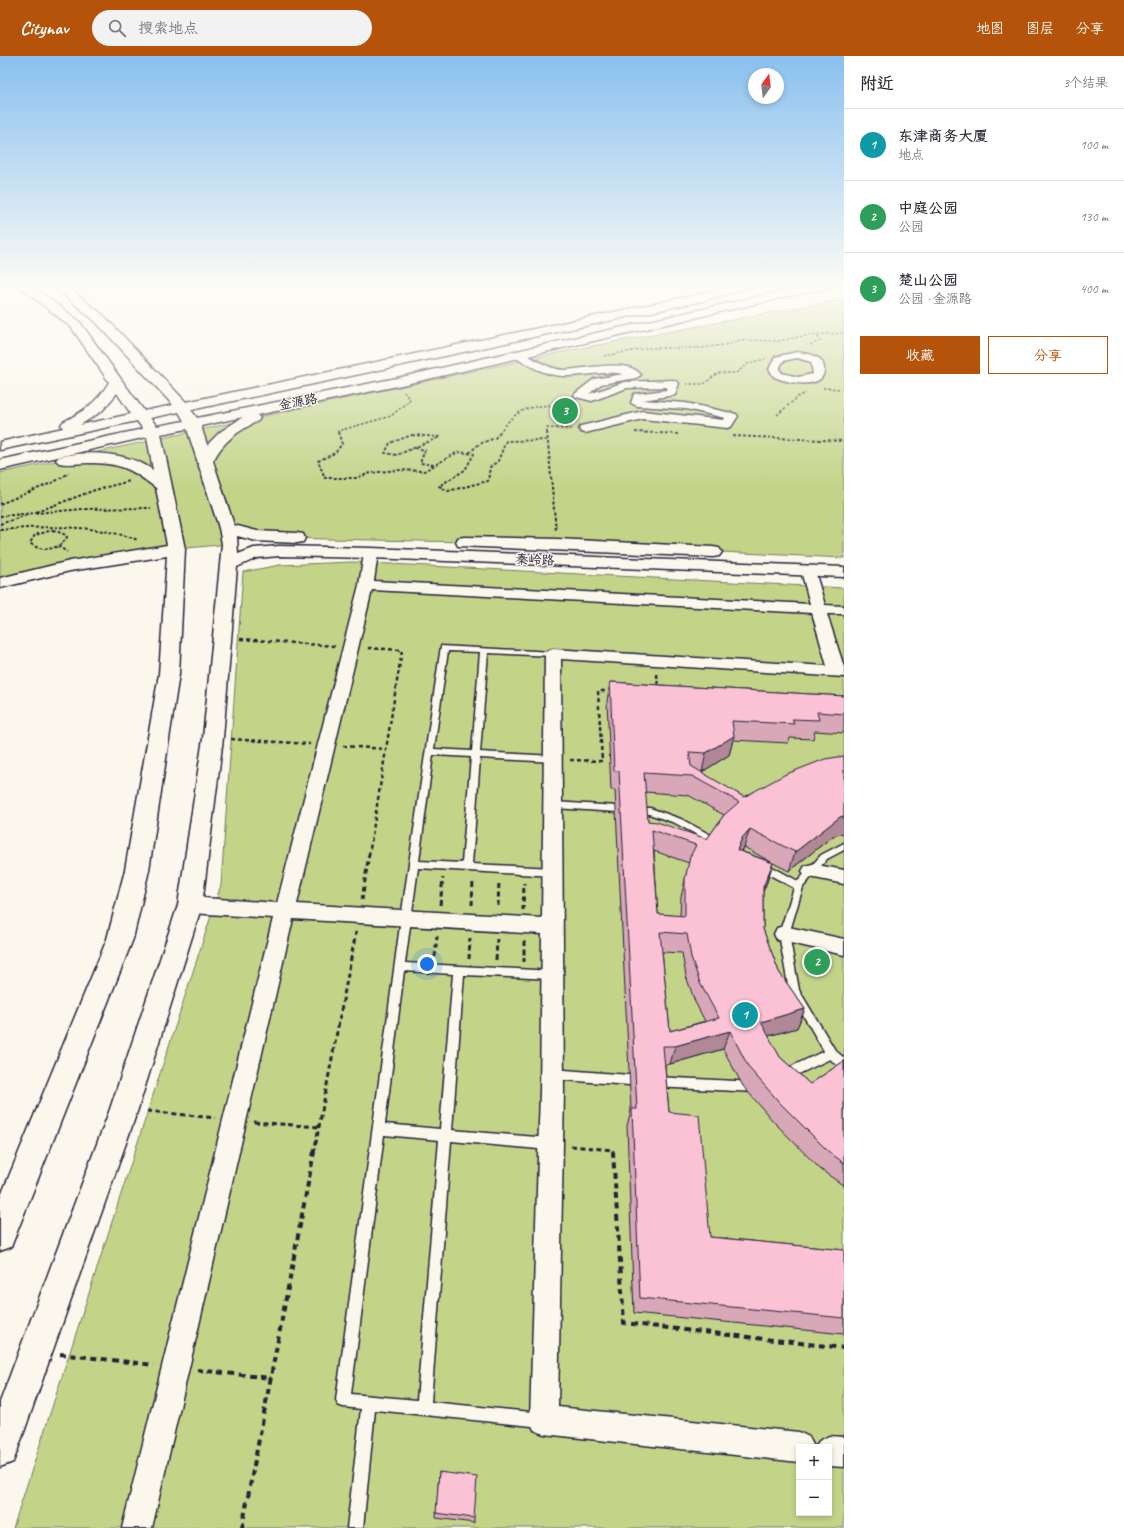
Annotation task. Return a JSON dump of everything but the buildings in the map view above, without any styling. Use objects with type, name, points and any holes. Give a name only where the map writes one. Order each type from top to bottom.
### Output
[{"type":"main road","points":[[0,1236],[120,939],[137,870],[169,674],[167,508],[163,486],[147,423],[96,353]]},
{"type":"main road","points":[[0,1450],[124,1109],[190,905],[213,738],[227,564],[230,544],[227,528],[205,461],[188,416],[131,353]]},
{"type":"main road","name":"金源路","points":[[0,446],[41,437],[188,416],[262,391],[440,353]]},
{"type":"main road","name":"金源路","points":[[4,464],[147,423],[188,416],[275,407],[397,382],[521,353]]},
{"type":"main road","points":[[148,371],[167,383],[187,392],[215,394],[262,391]]},
{"type":"main road","points":[[41,437],[76,421],[101,405],[109,397],[116,381]]},
{"type":"main road","points":[[205,461],[213,445],[222,436],[235,426],[275,407]]},
{"type":"main road","points":[[4,464],[83,458],[120,462],[140,468],[163,486]]},
{"type":"main road","name":"秦岭路","points":[[227,528],[256,536],[281,538],[557,544],[844,558]]},
{"type":"main road","points":[[0,583],[70,566],[168,550]]},
{"type":"main road","name":"秦岭路","points":[[227,564],[254,553],[279,551],[371,553],[844,572]]},
{"type":"street","points":[[515,354],[554,372],[630,370],[636,375],[598,381],[580,395],[592,398],[625,385],[673,383],[672,393],[638,396],[637,403],[686,406],[732,416],[727,424],[643,415],[585,429]]},
{"type":"street","points":[[137,1528],[285,911],[366,586],[371,553]]},
{"type":"street","points":[[796,1448],[544,1420],[552,1074],[554,872],[553,654],[840,672],[818,609],[808,571]]},
{"type":"street","points":[[366,586],[844,610]]},
{"type":"street","points":[[812,871],[844,877]]},
{"type":"street","points":[[190,905],[553,927]]},
{"type":"street","points":[[784,934],[844,947]]},
{"type":"street","points":[[832,1451],[844,1452]]},
{"type":"lane","points":[[544,1420],[343,1400],[406,918],[444,648],[553,654]]},
{"type":"lane","points":[[467,867],[484,650]]},
{"type":"lane","points":[[429,752],[554,759]]},
{"type":"lane","points":[[554,805],[650,811],[678,821],[725,846]]},
{"type":"lane","points":[[844,846],[824,857],[799,886],[784,934],[794,991],[831,1053],[844,1065]]},
{"type":"lane","points":[[752,860],[799,886]]},
{"type":"lane","points":[[414,864],[554,872]]},
{"type":"lane","points":[[400,967],[553,975]]},
{"type":"lane","points":[[423,1408],[459,970]]},
{"type":"lane","points":[[552,1074],[706,1086],[760,1088],[831,1053]]},
{"type":"lane","points":[[378,1129],[551,1144]]},
{"type":"lane","points":[[355,1528],[369,1403]]},
{"type":"path","points":[[599,358],[616,353]]},
{"type":"path","points":[[673,383],[704,384],[718,373],[736,373],[743,365],[758,359],[779,359]]},
{"type":"path","points":[[397,382],[410,400],[391,416],[364,425],[338,431],[342,444],[335,453],[318,461],[325,478],[356,478],[370,473],[397,470],[424,471],[458,452],[474,454],[465,470],[439,486],[448,491],[488,481],[490,467],[498,460],[506,441],[548,440]]},
{"type":"path","points":[[819,388],[844,389]]},
{"type":"path","points":[[777,415],[799,396],[812,391]]},
{"type":"path","points":[[468,453],[479,444],[495,438],[508,420],[525,408],[564,406],[592,398]]},
{"type":"path","points":[[557,544],[547,428],[585,429]]},
{"type":"path","points":[[632,432],[687,434]]},
{"type":"path","points":[[415,448],[440,437],[412,435],[390,443],[385,453],[397,455],[415,448],[425,450],[420,463],[434,465]]},
{"type":"path","points":[[726,436],[844,441]]},
{"type":"path","points":[[0,504],[54,482],[75,470]]},
{"type":"path","points":[[0,524],[95,490],[132,480]]},
{"type":"path","points":[[0,516],[84,509],[167,508]]},
{"type":"path","points":[[0,530],[24,528],[78,528],[124,534],[168,550]]},
{"type":"path","points":[[58,546],[63,544],[67,538],[66,534],[58,531],[41,532],[30,540],[32,546],[41,549],[58,546],[72,555]]},
{"type":"path","points":[[221,638],[402,650],[359,915],[242,1528]]},
{"type":"path","points":[[655,660],[659,694]]},
{"type":"path","points":[[554,759],[602,761],[598,691],[613,691]]},
{"type":"path","points":[[213,738],[386,749]]},
{"type":"path","points":[[551,1144],[613,1150],[624,1323],[844,1348]]},
{"type":"green space","points":[[558,353],[844,353],[844,558],[557,544],[281,538],[228,529],[230,544],[176,549],[0,583],[0,473]]},
{"type":"green space","points":[[352,562],[844,588],[844,1528],[13,1528],[221,885],[243,572],[280,565]]},
{"type":"place","name":"楚山公园","points":[[565,411]]},
{"type":"place","name":"中庭公园","points":[[817,962]]},
{"type":"place","name":"东津商务大厦","points":[[745,1015]]}]
